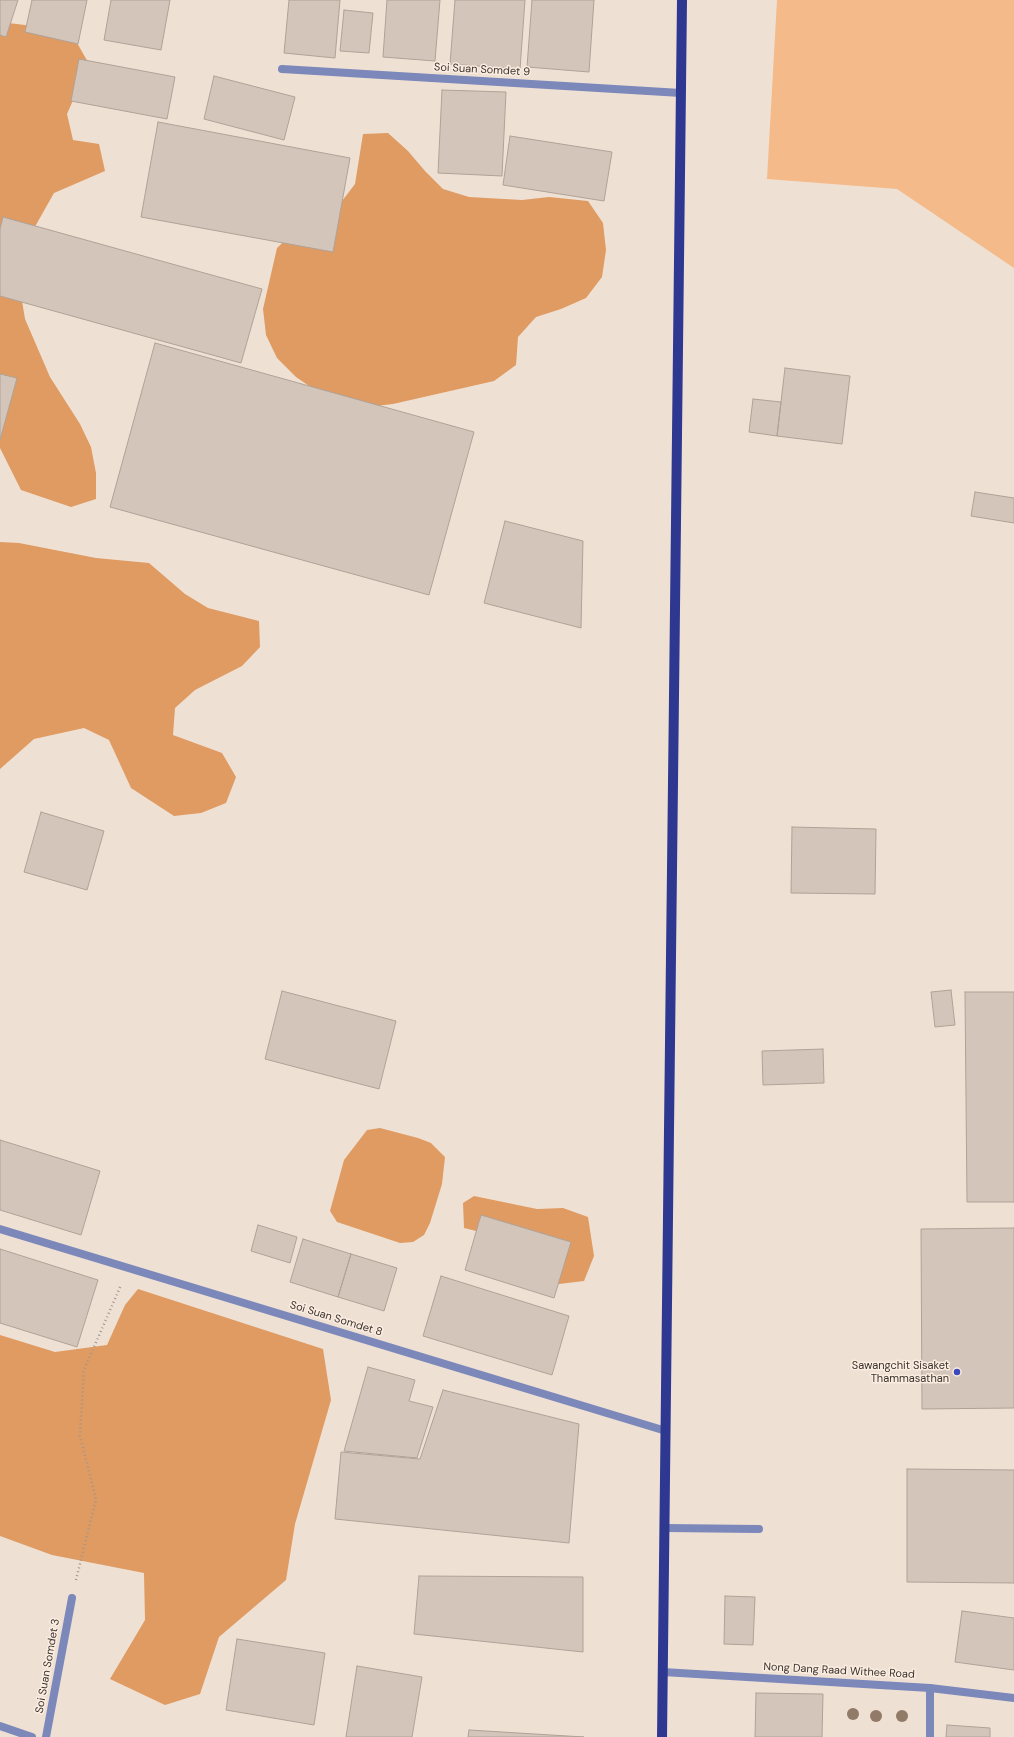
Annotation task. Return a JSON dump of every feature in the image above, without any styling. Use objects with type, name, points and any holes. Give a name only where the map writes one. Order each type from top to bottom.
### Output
[{"type":"main road","points":[[662,1737],[682,0]]},
{"type":"street","name":"Soi Suan Somdet 9","points":[[282,69],[681,93]]},
{"type":"street","name":"Soi Suan Somdet 8","points":[[0,1229],[666,1431]]},
{"type":"street","points":[[665,1528],[759,1529]]},
{"type":"street","name":"Soi Suan Somdet 3","points":[[46,1737],[72,1598]]},
{"type":"street","name":"Nong Dang Raad Withee Road","points":[[663,1672],[930,1688],[1014,1698]]},
{"type":"street","points":[[930,1688],[930,1737]]},
{"type":"street","points":[[0,1726],[32,1737]]},
{"type":"path","points":[[72,1598],[96,1499],[80,1436],[84,1370],[129,1268]]},
{"type":"shaded area","points":[[777,0],[1014,0],[1014,268],[897,189],[767,179]]},
{"type":"shaded area","points":[[0,22],[25,25],[76,41],[89,64],[67,114],[73,140],[99,144],[105,171],[54,193],[28,239],[16,264],[25,319],[50,377],[80,424],[91,447],[96,473],[96,499],[71,507],[21,490],[0,448]]},
{"type":"shaded area","points":[[388,133],[408,151],[443,189],[469,197],[522,200],[549,197],[588,201],[603,223],[606,250],[602,277],[586,298],[561,309],[536,317],[518,337],[516,365],[494,381],[393,404],[367,407],[318,392],[296,377],[277,358],[266,335],[263,309],[277,248],[295,231],[339,205],[355,184],[363,134]]},
{"type":"shaded area","points":[[0,542],[19,543],[96,558],[149,563],[185,594],[208,608],[259,621],[260,647],[242,666],[195,690],[175,708],[173,735],[222,753],[236,777],[226,803],[201,813],[174,816],[131,788],[109,740],[84,728],[34,739],[0,769]]},
{"type":"shaded area","points":[[380,1128],[431,1143],[445,1157],[442,1184],[430,1223],[424,1235],[413,1242],[400,1243],[337,1222],[330,1211],[344,1160],[367,1130]]},
{"type":"shaded area","points":[[474,1196],[537,1209],[563,1208],[588,1217],[594,1256],[584,1281],[559,1284],[537,1270],[513,1240],[464,1228],[463,1203]]},
{"type":"shaded area","points":[[138,1289],[323,1349],[331,1400],[295,1524],[286,1580],[219,1637],[200,1694],[165,1705],[110,1679],[145,1620],[144,1573],[52,1555],[0,1536],[0,1335],[55,1352],[107,1345],[125,1305]]},
{"type":"building","points":[[0,0],[18,0],[6,37],[0,35]]},
{"type":"building","points":[[32,0],[87,0],[78,44],[25,32]]},
{"type":"building","points":[[111,0],[170,0],[161,50],[104,40]]},
{"type":"building","points":[[289,0],[340,0],[335,58],[284,53]]},
{"type":"building","points":[[387,0],[440,0],[435,61],[383,57]]},
{"type":"building","points":[[455,0],[525,0],[520,69],[450,64]]},
{"type":"building","points":[[532,0],[594,0],[589,72],[527,67]]},
{"type":"building","points":[[344,10],[373,13],[369,53],[340,51]]},
{"type":"building","points":[[79,59],[175,77],[167,119],[71,101]]},
{"type":"building","points":[[214,76],[295,97],[284,140],[204,119]]},
{"type":"building","points":[[442,90],[506,92],[502,176],[438,173]]},
{"type":"building","points":[[158,122],[350,158],[333,252],[141,217]]},
{"type":"building","points":[[510,136],[612,152],[604,201],[503,185]]},
{"type":"building","points":[[3,217],[262,289],[241,363],[0,296],[0,229]]},
{"type":"building","points":[[155,343],[474,432],[429,595],[110,507]]},
{"type":"building","points":[[785,368],[850,376],[842,444],[777,436]]},
{"type":"building","points":[[0,374],[17,378],[0,440]]},
{"type":"building","points":[[753,399],[781,402],[777,436],[749,432]]},
{"type":"building","points":[[975,492],[1014,498],[1014,523],[971,516]]},
{"type":"building","points":[[505,521],[583,541],[581,628],[484,603]]},
{"type":"building","points":[[41,812],[104,831],[87,890],[24,872]]},
{"type":"building","points":[[792,827],[876,829],[875,894],[791,893]]},
{"type":"building","points":[[951,990],[955,1025],[935,1027],[931,992]]},
{"type":"building","points":[[282,991],[396,1021],[379,1089],[265,1059]]},
{"type":"building","points":[[965,992],[1014,992],[1014,1202],[967,1202]]},
{"type":"building","points":[[823,1049],[824,1083],[763,1085],[762,1051]]},
{"type":"building","points":[[0,1140],[100,1171],[81,1235],[0,1210]]},
{"type":"building","points":[[481,1215],[571,1242],[554,1298],[465,1270]]},
{"type":"building","points":[[258,1225],[297,1237],[290,1263],[251,1251]]},
{"type":"building","points":[[1014,1228],[1014,1408],[922,1409],[921,1229]]},
{"type":"building","points":[[303,1239],[351,1254],[338,1297],[290,1282]]},
{"type":"building","points":[[0,1249],[98,1280],[77,1347],[0,1323]]},
{"type":"building","points":[[351,1254],[397,1268],[384,1311],[338,1297]]},
{"type":"building","points":[[441,1276],[569,1316],[552,1375],[423,1336]]},
{"type":"building","points":[[368,1367],[415,1380],[409,1401],[433,1407],[417,1458],[344,1451]]},
{"type":"building","points":[[443,1390],[579,1424],[569,1543],[335,1519],[341,1452],[420,1459]]},
{"type":"building","points":[[907,1469],[1014,1470],[1014,1583],[907,1582]]},
{"type":"building","points":[[419,1576],[583,1577],[583,1652],[414,1634]]},
{"type":"building","points":[[725,1596],[755,1597],[753,1645],[724,1644]]},
{"type":"building","points":[[962,1611],[1014,1618],[1014,1670],[955,1662]]},
{"type":"building","points":[[237,1639],[325,1653],[314,1725],[226,1710]]},
{"type":"building","points":[[357,1666],[422,1677],[412,1737],[346,1737]]},
{"type":"building","points":[[756,1693],[823,1694],[822,1737],[755,1737]]},
{"type":"building","points":[[947,1725],[990,1728],[990,1737],[946,1737]]},
{"type":"building","points":[[469,1730],[584,1737],[468,1737]]},
{"type":"place","name":"Sawangchit Sisaket Thammasathan","points":[[957,1372]]}]
